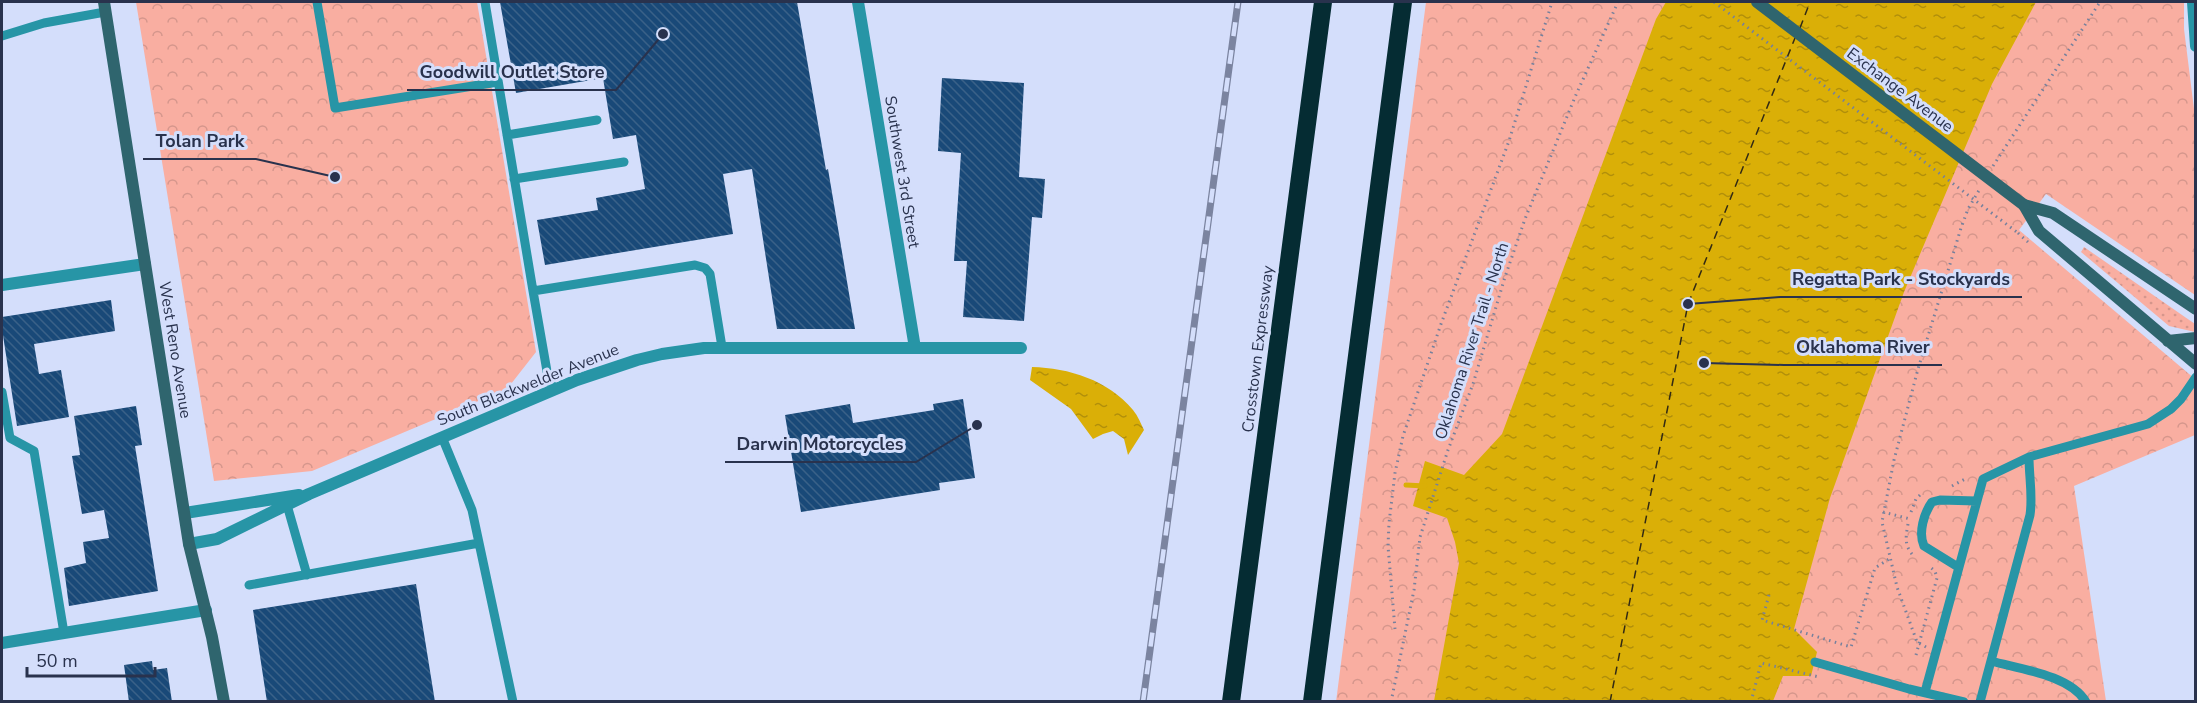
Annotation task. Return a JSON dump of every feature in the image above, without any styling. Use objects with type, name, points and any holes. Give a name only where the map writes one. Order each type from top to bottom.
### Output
[{"type":"highway","name":"Crosstown Expressway","points":[[1231,702],[1323,2]]},
{"type":"highway","points":[[1312,702],[1403,2]]},
{"type":"main road","name":"Exchange Avenue","points":[[1757,2],[2024,205],[2040,231],[2196,364]]},
{"type":"main road","name":"West Reno Avenue","points":[[104,7],[189,544],[206,610],[224,702]]},
{"type":"main road","name":"Exchange Avenue","points":[[2024,205],[2053,213],[2196,309]]},
{"type":"main road","points":[[2168,341],[2196,338]]},
{"type":"street","name":"Southwest 3rd Street","points":[[858,2],[915,348]]},
{"type":"street","points":[[2193,2],[2196,46]]},
{"type":"street","points":[[2,285],[145,264]]},
{"type":"street","name":"South Blackwelder Avenue","points":[[189,544],[217,539],[309,494],[442,437],[595,373],[637,360],[671,352],[722,347],[1021,348]]},
{"type":"street","name":"South Blackwelder Avenue","points":[[184,513],[309,494]]},
{"type":"street","points":[[2,644],[206,610]]},
{"type":"lane","points":[[317,2],[335,108],[498,82]]},
{"type":"lane","points":[[485,2],[548,377],[555,390]]},
{"type":"lane","points":[[2,36],[104,7]]},
{"type":"lane","points":[[507,135],[597,120]]},
{"type":"lane","points":[[514,179],[624,162]]},
{"type":"lane","points":[[533,291],[695,266],[705,268],[710,274],[722,347]]},
{"type":"lane","points":[[1925,692],[1983,479],[2029,457],[2148,424],[2171,410],[2196,378]]},
{"type":"lane","points":[[2,392],[10,438],[34,451],[64,633]]},
{"type":"lane","points":[[442,437],[472,510],[513,702]]},
{"type":"lane","points":[[1980,702],[2030,515],[2032,504],[2029,457]]},
{"type":"lane","points":[[1959,567],[1924,546],[1921,533],[1923,523],[1927,509],[1932,502],[1940,500],[1977,501]]},
{"type":"lane","points":[[287,505],[307,575]]},
{"type":"lane","points":[[249,585],[479,543]]},
{"type":"lane","points":[[1991,661],[2054,677],[2074,689],[2086,702]]},
{"type":"lane","points":[[1815,662],[1964,702]]},
{"type":"path","points":[[1395,629],[1388,546],[1395,473],[1403,436],[1441,324],[1509,141],[1552,2]]},
{"type":"path","name":"Oklahoma River Trail - North","points":[[1391,702],[1414,590],[1420,537],[1448,450],[1473,384],[1504,277],[1575,97],[1618,2]]},
{"type":"path","points":[[1714,2],[2018,233]]},
{"type":"path","points":[[1989,172],[2100,2]]},
{"type":"path","points":[[1934,653],[1917,642],[1897,587],[1883,532],[1883,512],[1906,413],[1940,295],[1968,209],[1984,182]]},
{"type":"path","points":[[1883,512],[1923,523]]},
{"type":"path","points":[[1769,595],[1762,620],[1851,647],[1875,568],[1889,559]]},
{"type":"path","points":[[1750,702],[1761,663],[1818,678]]},
{"type":"green space","points":[[136,2],[477,2],[536,352],[507,389],[312,471],[214,481]]},
{"type":"green space","points":[[1426,2],[2184,2],[2184,29],[2196,125],[2195,295],[2046,194],[2019,230],[2195,379],[2195,435],[2074,486],[2106,701],[1336,702]]},
{"type":"green space","points":[[2084,247],[2195,324],[2195,332],[2169,326],[2081,252]]},
{"type":"water","points":[[1666,2],[2036,2],[1992,84],[1904,292],[1830,498],[1794,629],[1817,652],[1811,676],[1783,676],[1773,701],[1434,701],[1459,563],[1447,518],[1413,506],[1425,461],[1464,475],[1502,434],[1656,19]]},
{"type":"water","points":[[1032,367],[1074,373],[1100,383],[1123,400],[1135,412],[1144,430],[1128,455],[1124,439],[1113,431],[1093,439],[1071,409],[1030,380]]},
{"type":"building","points":[[500,2],[797,2],[855,329],[777,329],[752,169],[723,174],[733,234],[545,265],[537,220],[598,210],[596,198],[645,189],[636,135],[613,139],[603,78],[516,93]]},
{"type":"building","points":[[942,78],[1024,83],[1019,177],[1045,179],[1042,218],[1032,217],[1024,321],[963,317],[967,261],[954,261],[961,153],[938,151]]},
{"type":"building","points":[[111,300],[115,331],[34,344],[39,374],[61,370],[69,417],[17,426],[2,317]]},
{"type":"building","points":[[963,399],[975,478],[939,483],[940,490],[801,512],[785,415],[850,404],[853,423],[934,410],[933,404]]},
{"type":"building","points":[[136,406],[142,445],[135,446],[158,591],[69,606],[64,568],[86,563],[83,542],[109,538],[104,510],[82,514],[72,456],[80,455],[74,416]]},
{"type":"building","points":[[416,584],[435,702],[267,702],[253,610]]},
{"type":"building","points":[[152,661],[153,670],[167,668],[172,702],[129,702],[124,665]]},
{"type":"waterway","points":[[1406,485],[1425,486]]},
{"type":"ferry route","points":[[1800,28],[1810,2]]},
{"type":"ferry route","points":[[1610,702],[1688,304],[1795,38]]},
{"type":"railway","points":[[1143,702],[1238,2]]},
{"type":"place","name":"Goodwill Outlet Store","points":[[663,34]]},
{"type":"place","name":"Tolan Park","points":[[335,177]]},
{"type":"place","name":"Regatta Park - Stockyards","points":[[1688,304]]},
{"type":"place","name":"Oklahoma River","points":[[1704,363]]},
{"type":"place","name":"Darwin Motorcycles","points":[[977,425]]}]
